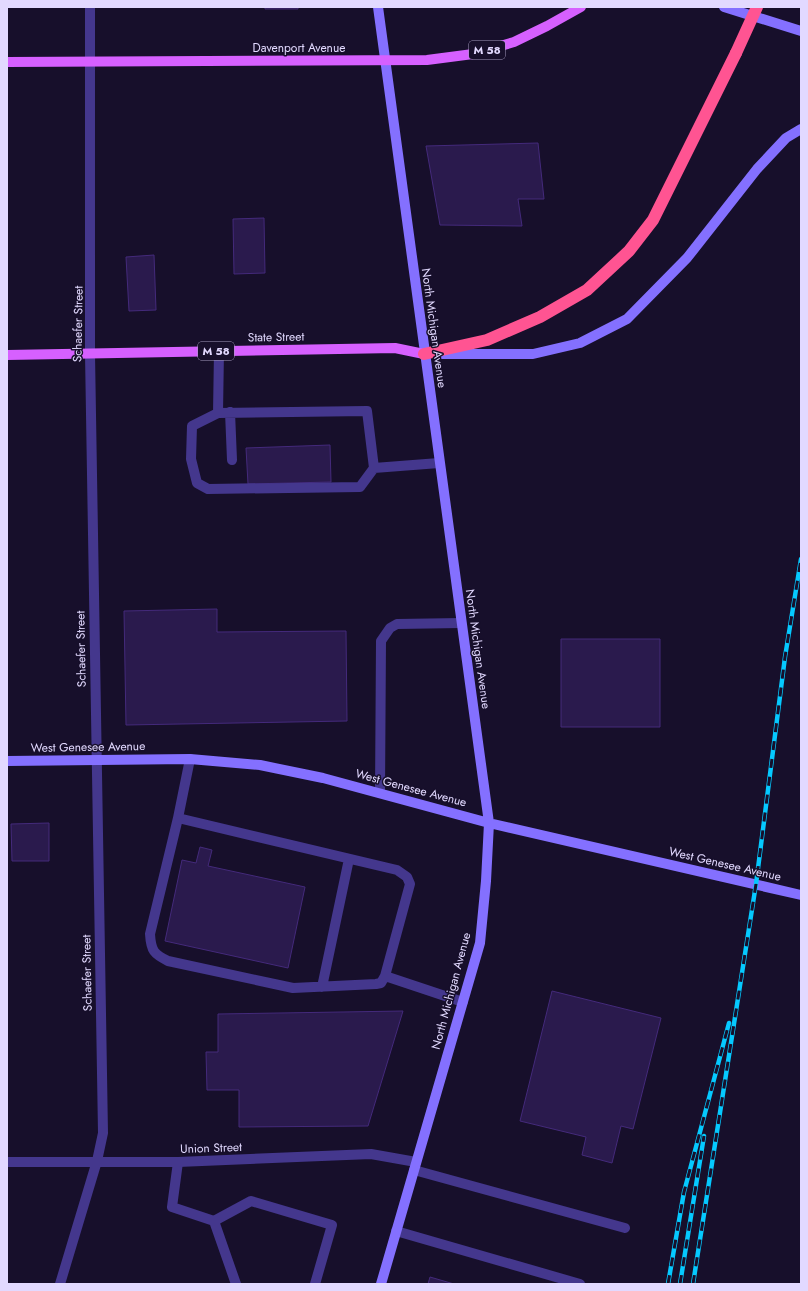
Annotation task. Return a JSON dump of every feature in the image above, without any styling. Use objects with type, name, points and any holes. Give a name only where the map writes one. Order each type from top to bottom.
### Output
[{"type":"highway","points":[[424,354],[488,340],[540,318],[586,290],[629,251],[653,220],[736,53],[757,7]]},
{"type":"main road","name":"North Michigan Avenue","points":[[378,7],[489,823],[486,881],[480,943],[381,1284]]},
{"type":"main road","name":"Davenport Avenue","points":[[7,62],[428,60],[473,54],[514,42],[581,7]]},
{"type":"main road","points":[[724,7],[801,31]]},
{"type":"main road","points":[[424,354],[533,354],[580,343],[627,319],[687,258],[757,169],[786,138],[801,129]]},
{"type":"main road","name":"State Street","points":[[7,355],[395,348],[424,354]]},
{"type":"main road","name":"West Genesee Avenue","points":[[7,761],[190,759],[260,765],[323,778],[489,823],[801,895]]},
{"type":"street","name":"Schaefer Street","points":[[60,1284],[97,1161],[103,1133],[90,354],[90,7]]},
{"type":"street","points":[[218,412],[219,351]]},
{"type":"street","points":[[367,411],[374,468],[360,487],[208,489],[197,483],[191,459],[192,426],[218,412],[367,411]]},
{"type":"street","points":[[230,412],[232,460]]},
{"type":"street","points":[[374,468],[439,463]]},
{"type":"street","points":[[380,793],[381,641],[390,628],[397,624],[462,623]]},
{"type":"street","points":[[178,818],[397,870],[407,876],[410,884],[385,976],[381,983],[293,988],[168,961],[155,954],[150,944],[150,934],[178,818],[190,759]]},
{"type":"street","points":[[322,987],[349,858]]},
{"type":"street","points":[[385,976],[463,1002]]},
{"type":"street","name":"Union Street","points":[[7,1162],[178,1162],[371,1154],[624,1228]]},
{"type":"street","points":[[178,1162],[172,1207],[214,1221],[251,1201],[332,1225],[316,1284]]},
{"type":"street","points":[[214,1221],[236,1284]]},
{"type":"street","points":[[396,1231],[580,1284]]},
{"type":"building","points":[[265,7],[298,7],[298,9],[265,9]]},
{"type":"building","points":[[538,143],[544,199],[518,199],[522,226],[440,225],[426,146]]},
{"type":"building","points":[[264,218],[265,273],[234,274],[233,219]]},
{"type":"building","points":[[154,255],[156,310],[129,311],[126,257]]},
{"type":"building","points":[[330,445],[331,482],[248,484],[246,448]]},
{"type":"building","points":[[217,609],[217,632],[346,631],[347,721],[126,725],[124,611]]},
{"type":"building","points":[[561,639],[660,639],[660,727],[561,727]]},
{"type":"building","points":[[49,823],[49,861],[12,861],[11,824]]},
{"type":"building","points":[[200,847],[212,850],[208,866],[305,887],[288,968],[165,941],[182,860],[196,863]]},
{"type":"building","points":[[552,991],[661,1018],[633,1129],[621,1126],[612,1163],[582,1155],[586,1137],[520,1121]]},
{"type":"building","points":[[403,1011],[368,1126],[239,1127],[239,1090],[207,1090],[206,1052],[218,1052],[218,1014]]},
{"type":"building","points":[[430,1277],[454,1284],[428,1284]]},
{"type":"railway","points":[[693,1284],[756,884],[785,657],[801,559]]},
{"type":"railway","points":[[668,1284],[684,1192],[729,1023]]},
{"type":"railway","points":[[680,1284],[704,1136]]}]
